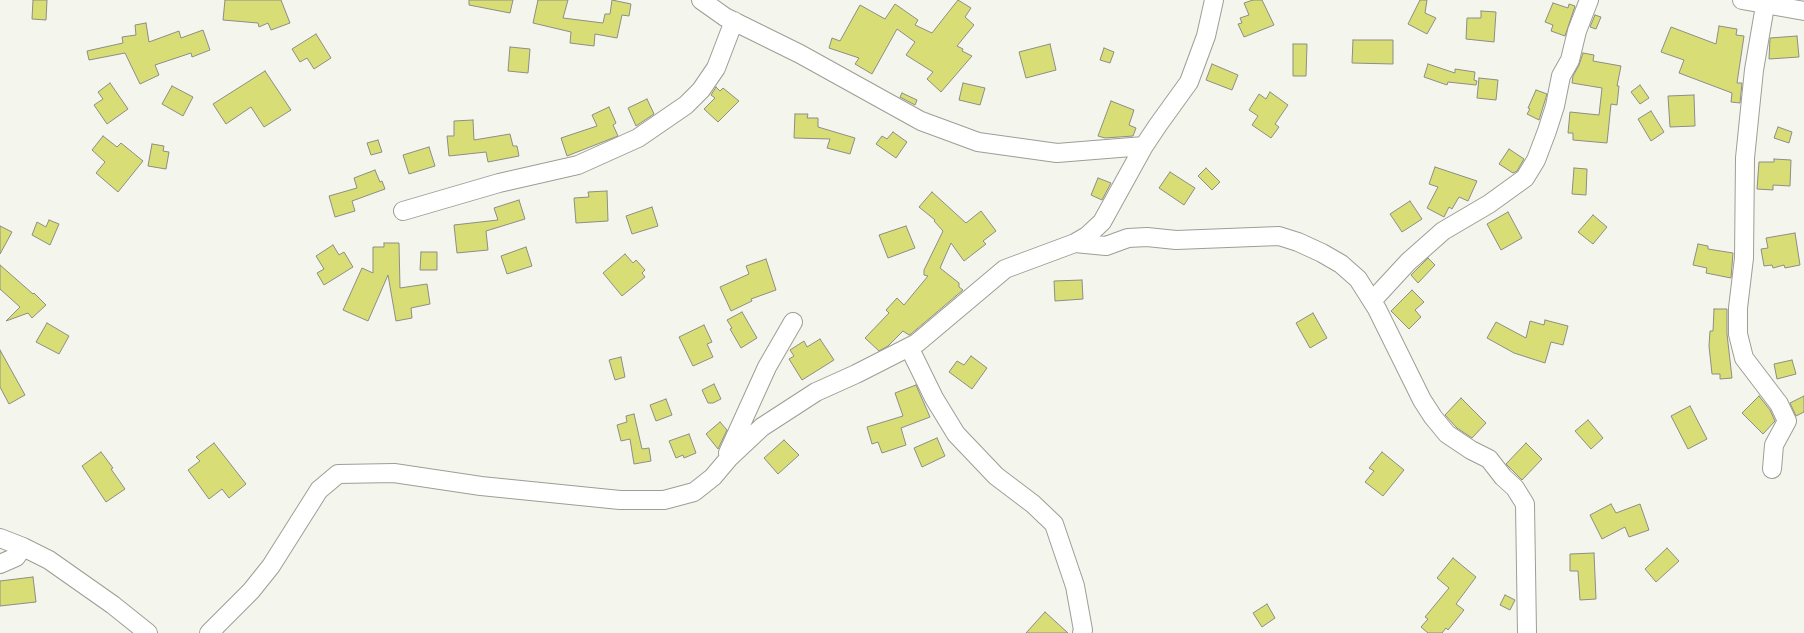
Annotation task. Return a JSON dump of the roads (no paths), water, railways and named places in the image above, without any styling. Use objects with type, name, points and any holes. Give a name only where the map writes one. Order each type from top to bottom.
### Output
[{"type":"street","points":[[701,0],[734,22],[800,54],[920,121],[978,142],[1057,153],[1144,146]]},
{"type":"street","points":[[719,470],[762,427],[816,392],[916,343],[1005,269],[1075,243],[1087,236],[1102,222],[1144,146],[1189,82],[1206,36],[1214,0]]},
{"type":"street","points":[[1372,301],[1408,262],[1443,231],[1489,204],[1525,178],[1536,160],[1556,106],[1560,76],[1570,60],[1577,32],[1589,0]]},
{"type":"street","points":[[1742,0],[1804,11]]},
{"type":"street","points":[[1765,3],[1754,70],[1745,158],[1744,258],[1738,308],[1738,334],[1744,358],[1779,404],[1787,421],[1774,445],[1772,468]]},
{"type":"street","points":[[404,212],[499,183],[578,165],[638,138],[686,105],[701,90],[716,68],[734,22]]},
{"type":"street","points":[[1075,243],[1106,246],[1128,238],[1147,237],[1200,240],[1279,236],[1298,242],[1341,264],[1358,279],[1372,301],[1422,400],[1433,417],[1447,434],[1489,459],[1503,477],[1515,488],[1525,504],[1527,633]]},
{"type":"street","points":[[208,633],[251,591],[271,566],[319,490],[338,474],[394,473],[481,486],[620,500],[664,500],[694,492],[714,477],[719,470],[767,367],[793,322]]},
{"type":"street","points":[[909,347],[934,398],[956,434],[996,476],[1054,524],[1075,586],[1084,630],[1082,633]]},
{"type":"street","points":[[0,538],[23,546],[49,560],[113,605],[148,633]]},
{"type":"street","points":[[0,564],[16,557],[23,546]]}]
